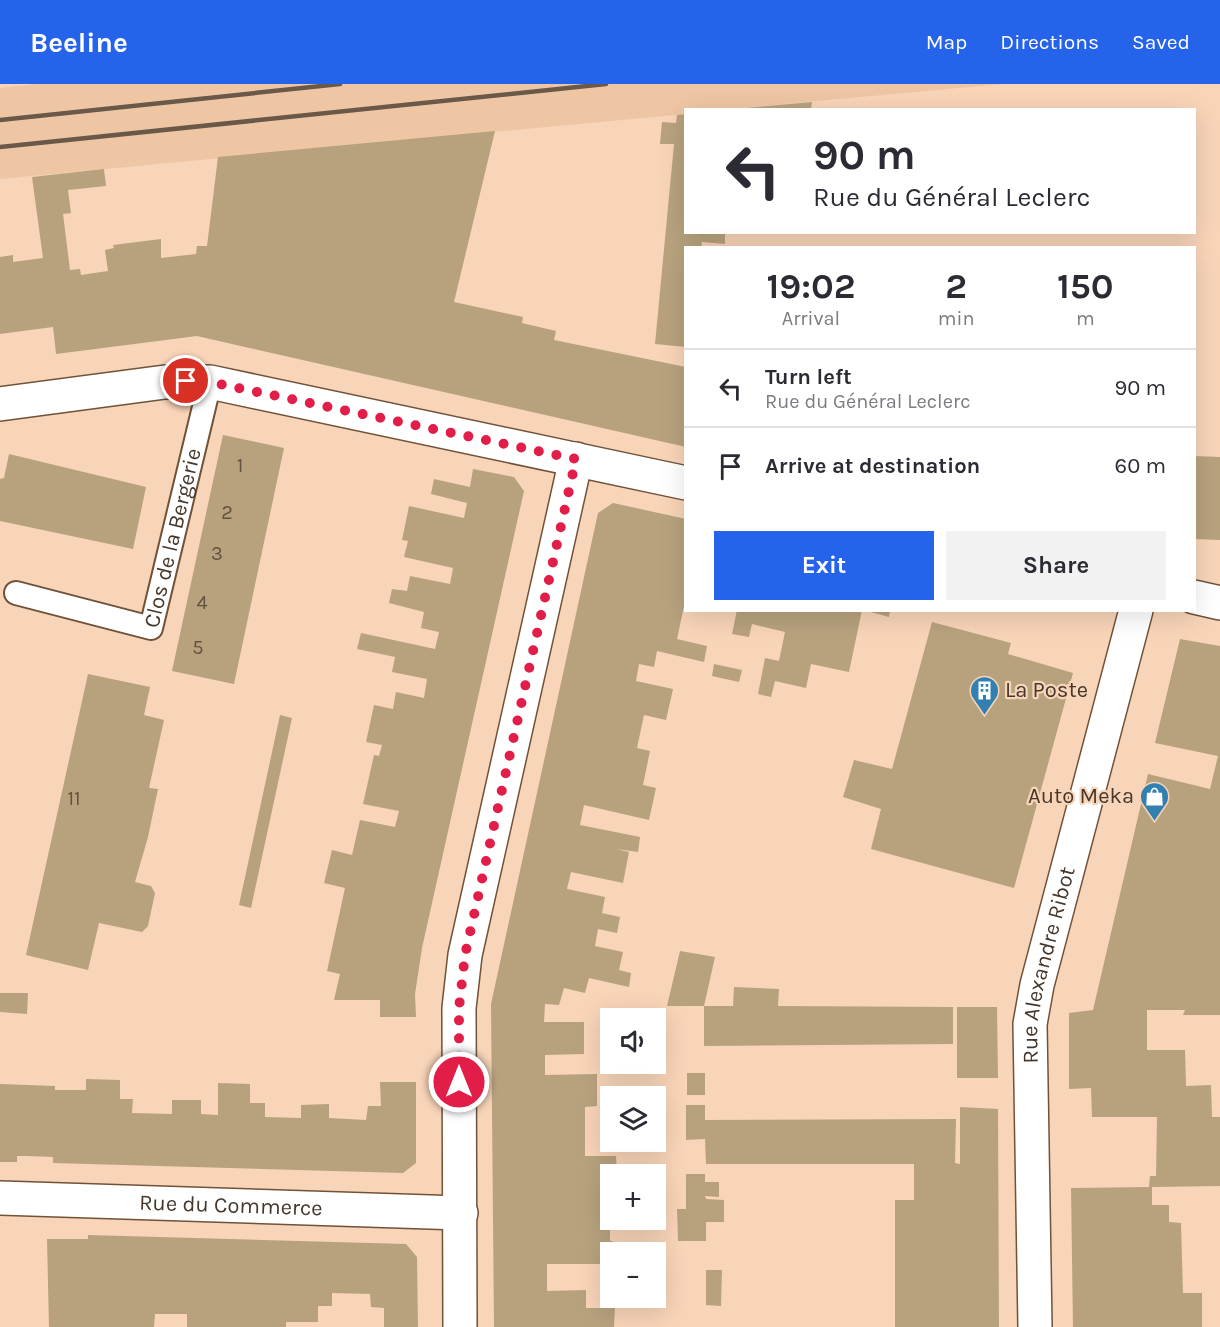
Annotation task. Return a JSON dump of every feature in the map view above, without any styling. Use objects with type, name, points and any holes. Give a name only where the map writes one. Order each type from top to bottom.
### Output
[{"type":"street","points":[[0,404],[165,382],[210,382],[684,483]]},
{"type":"street","points":[[460,1327],[459,1008],[465,955],[576,459]]},
{"type":"street","points":[[1196,597],[1220,603]]},
{"type":"street","name":"Rue Alexandre Ribot","points":[[1035,1327],[1030,1024],[1036,985],[1135,612]]},
{"type":"street","name":"Rue du Commerce","points":[[0,1198],[461,1213]]},
{"type":"lane","name":"Clos de la Bergerie","points":[[16,593],[151,628],[210,382]]},
{"type":"shaded area","points":[[35,84],[1003,84],[739,108],[684,108],[684,114],[0,179],[0,88]]},
{"type":"building","points":[[812,102],[811,108],[746,108]]},
{"type":"building","points":[[684,114],[684,234],[725,234],[725,244],[702,242],[701,246],[684,246],[684,347],[655,344],[674,144],[660,144],[662,122],[676,123],[677,115]]},
{"type":"building","points":[[495,131],[454,302],[523,317],[522,323],[556,331],[554,340],[684,367],[684,447],[197,336],[56,354],[53,327],[0,334],[0,257],[13,255],[13,262],[43,258],[32,177],[104,169],[106,186],[68,190],[71,213],[63,214],[70,270],[80,269],[81,275],[108,271],[105,250],[114,248],[113,245],[161,239],[161,258],[196,254],[197,246],[207,246],[218,157]]},
{"type":"building","points":[[223,435],[284,448],[234,684],[172,671]]},
{"type":"building","points":[[9,454],[146,487],[133,549],[0,521],[0,479],[4,478]]},
{"type":"building","points":[[1196,456],[1220,457],[1220,540],[1196,539]]},
{"type":"building","points":[[473,469],[514,477],[524,491],[422,948],[415,994],[416,1017],[380,1017],[380,1000],[334,1000],[340,974],[327,971],[345,888],[324,883],[332,850],[352,855],[360,820],[395,827],[399,811],[363,804],[374,755],[379,756],[382,745],[366,742],[374,705],[393,709],[396,692],[424,698],[427,679],[392,672],[395,657],[357,649],[361,633],[435,649],[439,632],[421,628],[424,612],[389,603],[392,589],[407,591],[410,576],[450,584],[453,568],[404,557],[408,541],[402,540],[409,506],[464,518],[467,503],[431,494],[434,479],[470,487]]},
{"type":"building","points":[[613,503],[684,519],[684,606],[677,639],[707,646],[704,662],[657,651],[654,667],[639,664],[636,681],[673,689],[666,720],[644,715],[637,748],[650,751],[643,785],[656,788],[649,820],[584,805],[580,825],[640,837],[638,852],[616,849],[629,852],[623,883],[571,872],[567,889],[605,897],[602,913],[620,917],[617,933],[598,929],[595,946],[623,952],[619,970],[631,973],[629,987],[589,978],[585,993],[564,988],[559,1005],[545,1004],[544,1022],[584,1022],[584,1054],[545,1055],[545,1075],[597,1074],[597,1106],[585,1107],[585,1156],[616,1156],[616,1164],[600,1164],[600,1230],[610,1230],[610,1241],[613,1242],[600,1242],[600,1264],[547,1264],[547,1291],[586,1290],[586,1308],[615,1308],[614,1327],[494,1327],[491,1004],[598,513]]},
{"type":"building","points":[[737,612],[862,612],[849,672],[811,664],[806,688],[775,681],[771,697],[758,694],[765,658],[779,661],[785,632],[752,624],[749,637],[732,634]]},
{"type":"building","points":[[870,612],[890,612],[889,617]]},
{"type":"building","name":"La Poste","points":[[932,622],[1011,643],[1008,654],[1073,673],[1014,888],[871,849],[881,809],[843,797],[854,760],[892,769]]},
{"type":"building","points":[[1180,639],[1220,646],[1220,1015],[1183,1015],[1185,1010],[1147,1010],[1147,1050],[1185,1050],[1186,1086],[1211,1085],[1212,1117],[1220,1117],[1220,1186],[1152,1187],[1152,1205],[1169,1205],[1169,1222],[1181,1223],[1183,1293],[1202,1293],[1202,1327],[1073,1327],[1071,1188],[1149,1187],[1150,1176],[1156,1176],[1157,1117],[1092,1117],[1091,1088],[1069,1089],[1069,1013],[1093,1010],[1148,774],[1210,789],[1218,756],[1155,743]]},
{"type":"building","points":[[714,664],[742,670],[739,682],[712,676]]},
{"type":"building","points":[[88,674],[150,687],[144,715],[164,720],[149,788],[158,789],[148,837],[135,882],[151,886],[155,893],[148,926],[142,932],[99,923],[88,970],[26,955]]},
{"type":"building","points":[[280,715],[292,718],[251,908],[239,905]]},
{"type":"building","points":[[680,951],[715,957],[704,1006],[667,1006]]},
{"type":"building","points":[[734,987],[779,989],[778,1006],[953,1007],[953,1044],[704,1046],[704,1006],[733,1006]]},
{"type":"building","points":[[0,993],[28,993],[27,1014],[0,1012]]},
{"type":"building","points":[[957,1007],[997,1007],[998,1078],[957,1078]]},
{"type":"building","points":[[687,1073],[705,1073],[705,1095],[687,1095]]},
{"type":"building","points":[[86,1079],[120,1080],[120,1099],[133,1099],[132,1113],[172,1114],[172,1100],[201,1100],[201,1114],[218,1115],[218,1083],[250,1084],[250,1103],[265,1103],[265,1117],[301,1118],[301,1105],[329,1104],[329,1118],[366,1120],[368,1106],[381,1106],[380,1082],[416,1082],[416,1163],[403,1173],[53,1163],[53,1157],[27,1156],[17,1156],[17,1162],[0,1162],[0,1084],[55,1086],[55,1090],[86,1090]]},
{"type":"building","points":[[686,1105],[705,1105],[705,1120],[956,1119],[955,1163],[960,1164],[960,1107],[998,1109],[999,1327],[895,1327],[895,1200],[914,1200],[914,1164],[706,1164],[705,1139],[686,1140]]},
{"type":"building","points":[[686,1174],[705,1174],[705,1182],[719,1182],[719,1197],[705,1196],[706,1199],[724,1200],[724,1222],[706,1222],[706,1241],[678,1241],[677,1209],[686,1209]]},
{"type":"building","points":[[88,1235],[406,1244],[417,1257],[418,1327],[384,1327],[384,1308],[371,1307],[370,1294],[332,1293],[332,1306],[318,1306],[318,1322],[286,1322],[286,1327],[187,1327],[187,1314],[155,1314],[154,1327],[49,1327],[47,1239],[88,1239]]},
{"type":"building","points":[[706,1270],[722,1270],[721,1306],[706,1305]]},
{"type":"railway","points":[[0,120],[340,84]]},
{"type":"railway","points":[[0,147],[606,84]]},
{"type":"place","name":"La Poste","points":[[984,716]]},
{"type":"place","name":"Auto Meka","points":[[1155,822]]},
{"type":"route","points":[[186,381],[210,382],[576,459],[465,955],[459,1008],[459,1082]]}]
